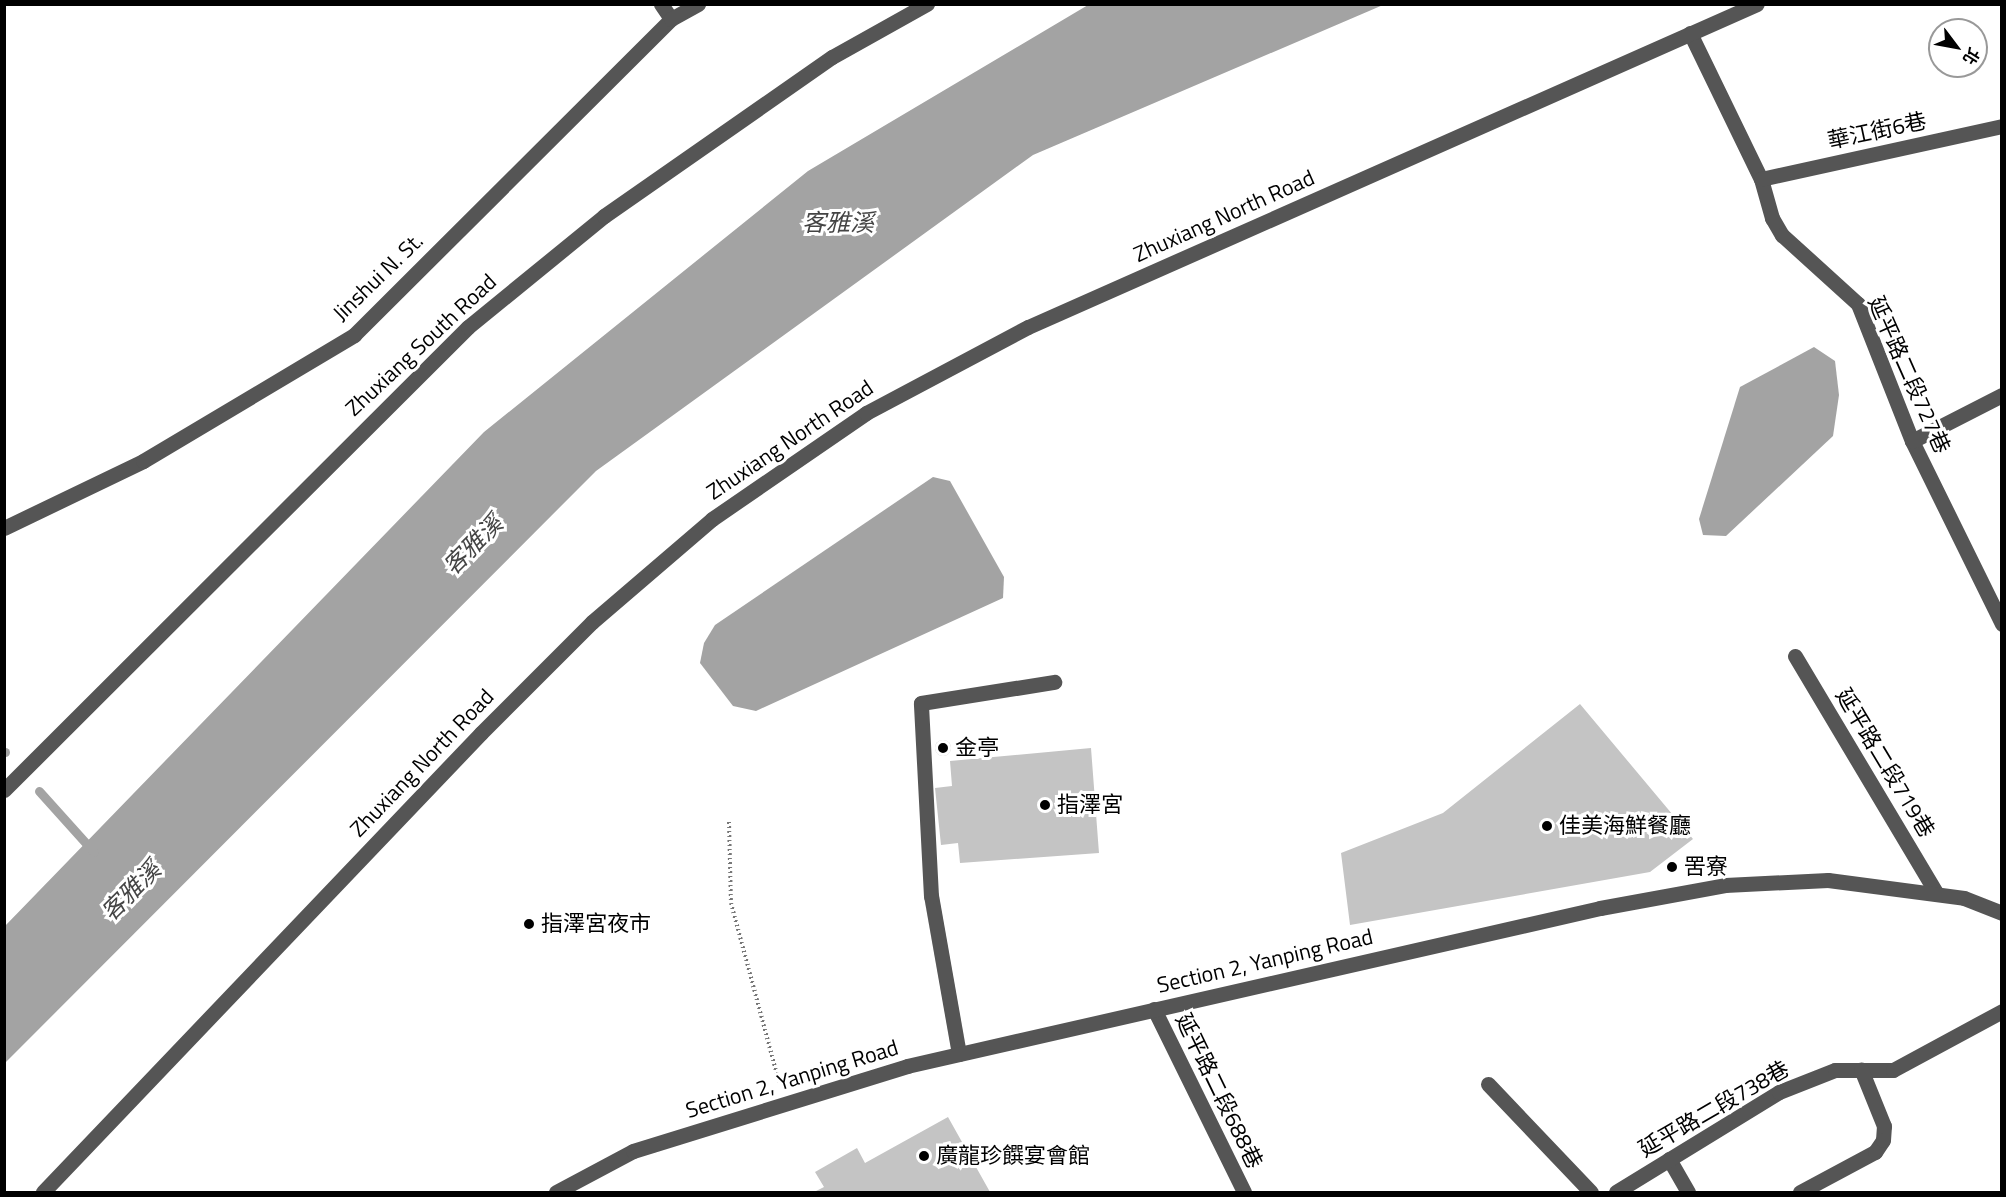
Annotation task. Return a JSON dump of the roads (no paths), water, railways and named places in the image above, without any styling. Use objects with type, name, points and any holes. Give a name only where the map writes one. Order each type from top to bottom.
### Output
[{"type":"street","points":[[661,4],[671,19]]},
{"type":"street","name":"Jinshui N. St.","points":[[4,528],[143,461],[354,335],[671,19],[698,4]]},
{"type":"street","name":"Zhuxiang South Road","points":[[4,790],[468,327],[604,216],[832,57],[927,4]]},
{"type":"street","name":"Zhuxiang North Road","points":[[43,1192],[497,717],[592,622],[712,519],[866,413],[1029,327],[1757,4]]},
{"type":"street","name":"延平路二段727巷","points":[[1690,33],[1761,179],[1772,218],[1782,235],[1858,304],[1912,441],[2001,624]]},
{"type":"street","name":"華江街6巷","points":[[1761,179],[2001,126]]},
{"type":"street","points":[[1912,441],[2001,395]]},
{"type":"street","name":"延平路二段719巷","points":[[1795,656],[1936,894]]},
{"type":"street","points":[[959,1054],[931,896],[921,703],[1054,682]]},
{"type":"street","name":"Section 2, Yanping Road","points":[[556,1192],[633,1151],[959,1054],[1600,908],[1725,885],[1828,880],[1964,898],[2001,913]]},
{"type":"street","name":"延平路二段688巷","points":[[1154,1009],[1244,1192]]},
{"type":"street","name":"延平路二段738巷","points":[[1616,1192],[1779,1092],[1835,1070],[1893,1070],[2001,1011]]},
{"type":"street","points":[[1800,1192],[1875,1152],[1883,1140],[1884,1126],[1861,1069]]},
{"type":"street","points":[[1488,1084],[1591,1192]]},
{"type":"street","points":[[1669,1160],[1688,1192]]},
{"type":"water","name":"客雅溪","points":[[1088,5],[1383,5],[1033,155],[596,471],[5,1063],[5,926],[484,432],[808,171]]},
{"type":"water","points":[[1814,347],[1835,361],[1839,395],[1833,436],[1726,536],[1703,535],[1699,519],[1740,387]]},
{"type":"water","points":[[933,477],[950,481],[1004,577],[1003,598],[756,711],[733,706],[700,663],[704,643],[715,625]]},
{"type":"waterway","points":[[39,791],[94,852]]},
{"type":"place","name":"金亭","points":[[943,748]]},
{"type":"place","name":"指澤宮","points":[[1045,805]]},
{"type":"place","name":"佳美海鮮餐廳","points":[[1547,826]]},
{"type":"place","name":"罟寮","points":[[1672,867]]},
{"type":"place","name":"指澤宮夜市","points":[[529,924]]},
{"type":"place","name":"廣龍珍饌宴會館","points":[[924,1156]]}]
